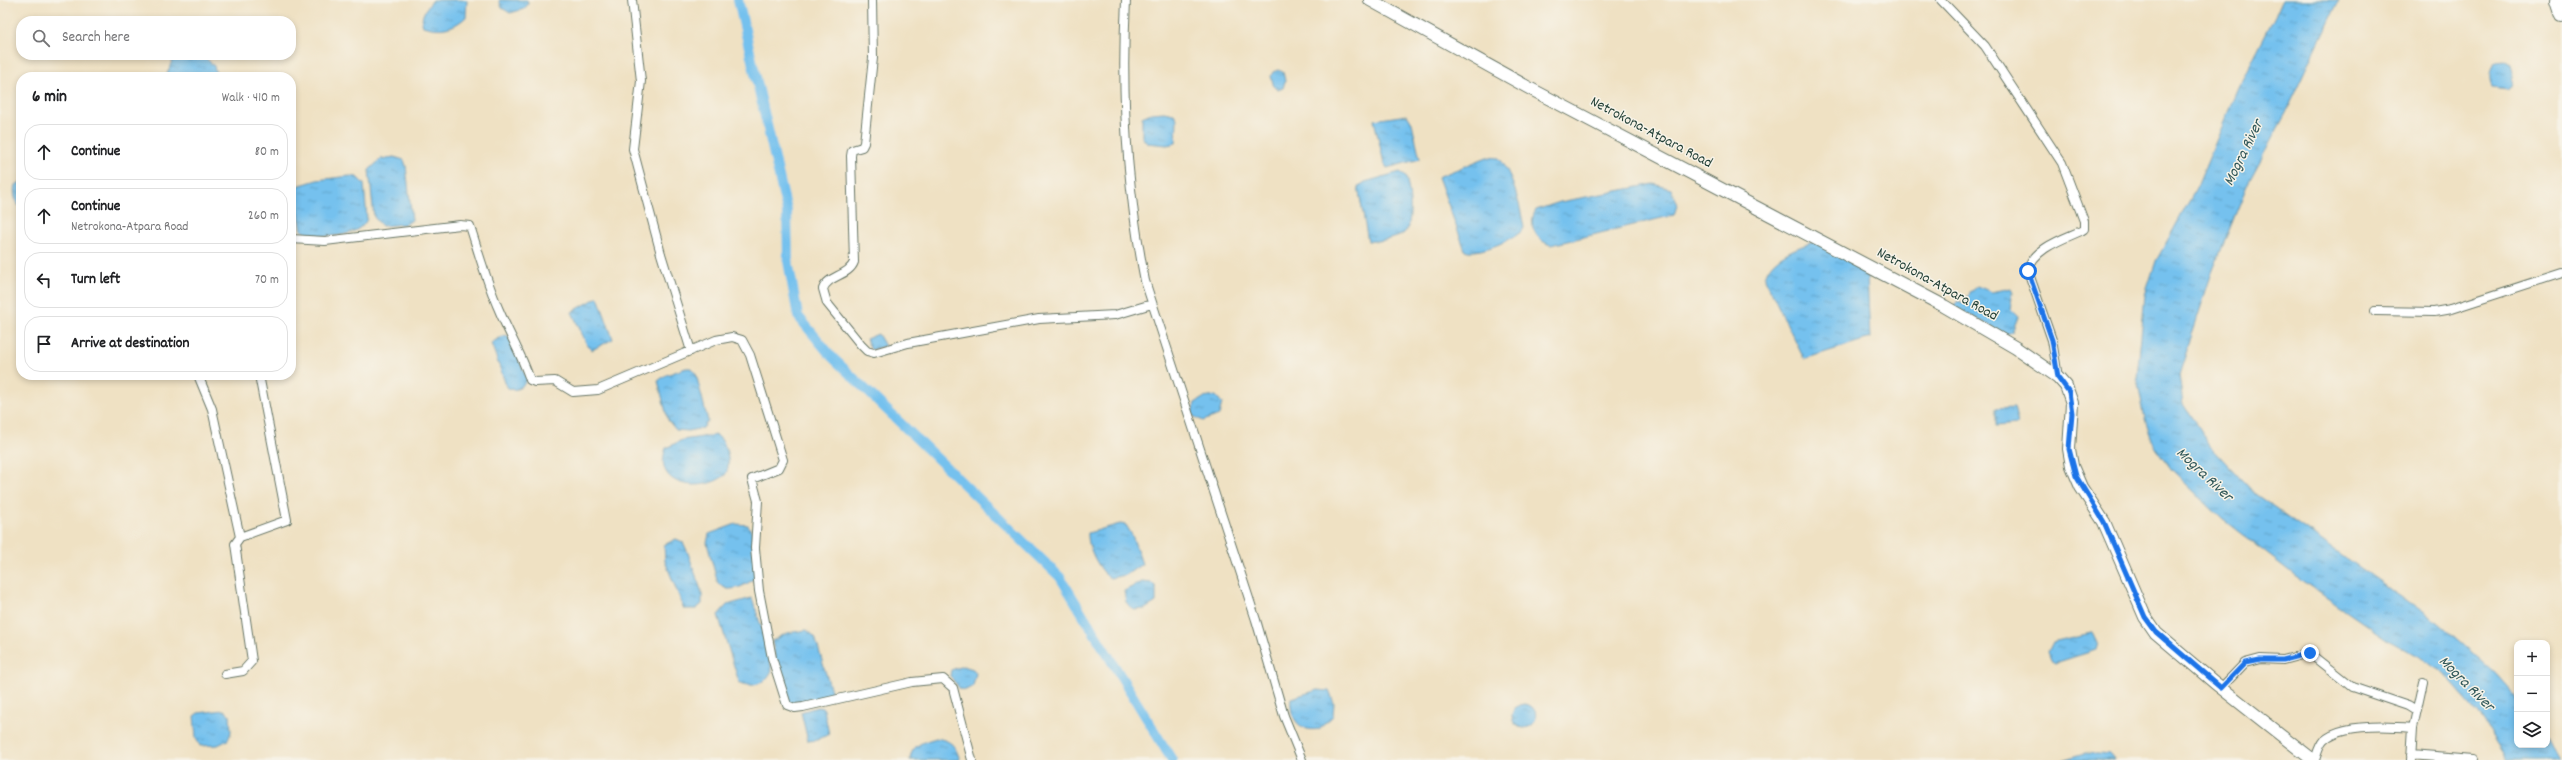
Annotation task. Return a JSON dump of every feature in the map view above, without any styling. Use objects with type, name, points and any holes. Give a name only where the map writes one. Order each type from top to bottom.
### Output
[{"type":"street","points":[[632,0],[641,81],[633,149],[661,254],[692,351]]},
{"type":"street","points":[[872,0],[873,58],[864,143],[862,147],[852,150],[851,156],[854,262],[850,268],[826,283],[823,289],[827,303],[867,351],[874,353],[908,343],[1039,319],[1115,314],[1152,304]]},
{"type":"street","points":[[1126,0],[1124,50],[1134,224],[1145,281],[1254,613],[1284,716],[1302,760]]},
{"type":"street","name":"Netrokona-Atpara Road","points":[[1370,0],[1529,88],[1944,306],[2016,348],[2058,377],[2066,386],[2072,403],[2069,449],[2072,466],[2081,487],[2104,522],[2145,617],[2156,632],[2221,688],[2314,760]]},
{"type":"street","points":[[1944,1],[1986,46],[2062,163],[2084,221],[2084,229],[2042,251],[2030,261],[2028,271],[2052,340],[2058,377]]},
{"type":"street","points":[[296,239],[325,241],[460,225],[470,226],[499,310],[532,382],[549,380],[559,382],[573,392],[598,390],[692,351],[732,337],[742,340],[750,355],[783,460],[779,468],[752,479],[758,501],[755,548],[759,591],[772,658],[787,705],[799,708],[912,682],[943,679],[953,688],[972,760]]},
{"type":"street","points":[[2375,311],[2434,312],[2451,309],[2562,273]]},
{"type":"street","points":[[200,380],[212,409],[240,537]]},
{"type":"street","points":[[225,674],[243,671],[252,661],[235,544],[240,537],[287,520],[260,380]]},
{"type":"street","points":[[2221,688],[2245,663],[2260,660],[2283,660],[2310,653],[2352,687],[2408,706],[2416,711]]},
{"type":"street","points":[[2423,682],[2413,728],[2411,757],[2473,760]]},
{"type":"street","points":[[2314,760],[2323,741],[2341,731],[2372,727],[2413,728]]},
{"type":"water","points":[[433,0],[467,0],[466,17],[456,24],[446,28],[429,28],[423,26],[423,16]]},
{"type":"water","points":[[499,0],[527,0],[528,4],[524,9],[510,13],[502,8]]},
{"type":"water","name":"Mogra River","points":[[2283,0],[2339,0],[2286,113],[2248,183],[2211,275],[2179,375],[2183,404],[2210,446],[2255,494],[2439,623],[2495,673],[2514,695],[2514,748],[2550,748],[2550,744],[2559,760],[2508,760],[2479,714],[2444,674],[2431,664],[2388,640],[2301,580],[2222,519],[2172,470],[2154,445],[2145,419],[2137,378],[2145,295],[2156,261],[2197,187],[2238,88]]},
{"type":"water","points":[[172,60],[208,60],[214,66],[216,72],[168,72]]},
{"type":"water","points":[[2506,61],[2512,64],[2514,73],[2511,86],[2506,89],[2493,87],[2491,74],[2495,62]]},
{"type":"water","points":[[1278,70],[1283,72],[1285,81],[1283,88],[1278,90],[1274,87],[1271,76],[1273,72]]},
{"type":"water","points":[[1164,112],[1174,114],[1177,119],[1176,143],[1167,145],[1147,143],[1142,137],[1142,117],[1151,113]]},
{"type":"water","points":[[1407,115],[1412,123],[1420,159],[1387,168],[1384,163],[1374,120]]},
{"type":"water","points":[[394,157],[404,160],[406,166],[412,220],[406,224],[382,226],[374,217],[369,170],[381,159]]},
{"type":"water","points":[[1487,157],[1499,158],[1504,164],[1512,181],[1521,211],[1524,228],[1514,236],[1497,245],[1478,250],[1465,250],[1438,177]]},
{"type":"water","points":[[1400,172],[1405,175],[1410,196],[1410,214],[1407,228],[1404,233],[1397,237],[1368,241],[1358,187],[1365,182]]},
{"type":"water","points":[[350,176],[357,177],[364,184],[367,219],[363,225],[347,234],[338,236],[318,236],[302,231],[296,198],[296,186],[317,180]]},
{"type":"water","points":[[16,184],[16,201],[14,191]]},
{"type":"water","points":[[1654,184],[1671,189],[1677,205],[1674,215],[1551,245],[1541,240],[1534,231],[1532,221],[1536,210],[1560,202]]},
{"type":"water","points":[[1815,242],[1864,267],[1867,275],[1870,338],[1804,359],[1765,279],[1767,272],[1777,259],[1792,250]]},
{"type":"water","points":[[1977,286],[1992,292],[2011,288],[2013,292],[2010,309],[2018,317],[2012,332],[2007,334],[2001,332],[1953,306],[1958,301],[1964,303],[1971,291]]},
{"type":"water","points":[[598,297],[613,339],[592,350],[587,345],[572,312]]},
{"type":"water","points":[[878,334],[885,346],[871,350],[866,339]]},
{"type":"water","points":[[505,335],[510,337],[527,380],[517,389],[509,389],[506,385],[491,343]]},
{"type":"water","points":[[686,368],[691,368],[696,374],[708,421],[703,428],[688,431],[676,430],[668,420],[658,381],[666,375]]},
{"type":"water","points":[[1216,396],[1222,403],[1219,415],[1203,421],[1193,416],[1192,412],[1195,403],[1203,398]]},
{"type":"water","points":[[2014,407],[2018,424],[1996,426],[1996,408]]},
{"type":"water","points":[[716,435],[720,438],[726,448],[728,466],[725,475],[716,481],[693,485],[682,483],[673,479],[666,472],[663,461],[666,448],[682,440]]},
{"type":"water","points":[[736,524],[748,525],[752,533],[756,576],[743,586],[734,589],[727,589],[718,584],[707,543],[709,534]]},
{"type":"water","points":[[1120,524],[1126,525],[1132,535],[1142,564],[1126,575],[1110,578],[1102,570],[1094,558],[1089,545],[1088,533]]},
{"type":"water","points":[[676,539],[683,542],[702,593],[702,604],[696,609],[684,609],[665,561],[664,545]]},
{"type":"water","points":[[1142,582],[1152,583],[1156,587],[1156,602],[1145,609],[1133,610],[1126,602],[1124,591]]},
{"type":"water","points":[[752,598],[764,635],[772,670],[762,682],[749,685],[739,682],[718,615],[727,605]]},
{"type":"water","points":[[807,630],[815,637],[832,694],[830,698],[797,706],[789,705],[776,662],[772,641],[787,633]]},
{"type":"water","points":[[2093,633],[2098,643],[2096,650],[2055,663],[2050,660],[2047,652],[2052,642]]},
{"type":"water","points":[[963,666],[973,669],[976,673],[973,686],[966,690],[960,689],[950,676],[951,670]]},
{"type":"water","points":[[1318,690],[1329,691],[1334,703],[1333,716],[1319,729],[1306,729],[1297,722],[1294,717],[1291,698]]},
{"type":"water","points":[[1524,704],[1533,707],[1536,716],[1533,725],[1524,728],[1515,725],[1512,716],[1515,707]]},
{"type":"water","points":[[817,707],[823,708],[824,710],[829,734],[817,740],[808,741],[801,712]]},
{"type":"water","points":[[224,710],[230,715],[231,732],[228,740],[218,745],[200,746],[196,738],[194,716],[198,713]]},
{"type":"water","points":[[936,738],[952,744],[960,760],[910,760],[913,751],[918,745]]},
{"type":"water","points":[[2085,753],[2111,755],[2115,760],[2063,760]]},
{"type":"waterway","points":[[738,0],[787,211],[788,261],[798,316],[832,357],[1060,577],[1172,760]]},
{"type":"route","points":[[2028,271],[2052,340],[2058,377],[2066,386],[2072,403],[2069,449],[2072,466],[2081,487],[2104,522],[2140,608],[2156,632],[2221,688],[2233,673],[2245,663],[2260,660],[2290,659],[2304,652],[2310,653]]}]
